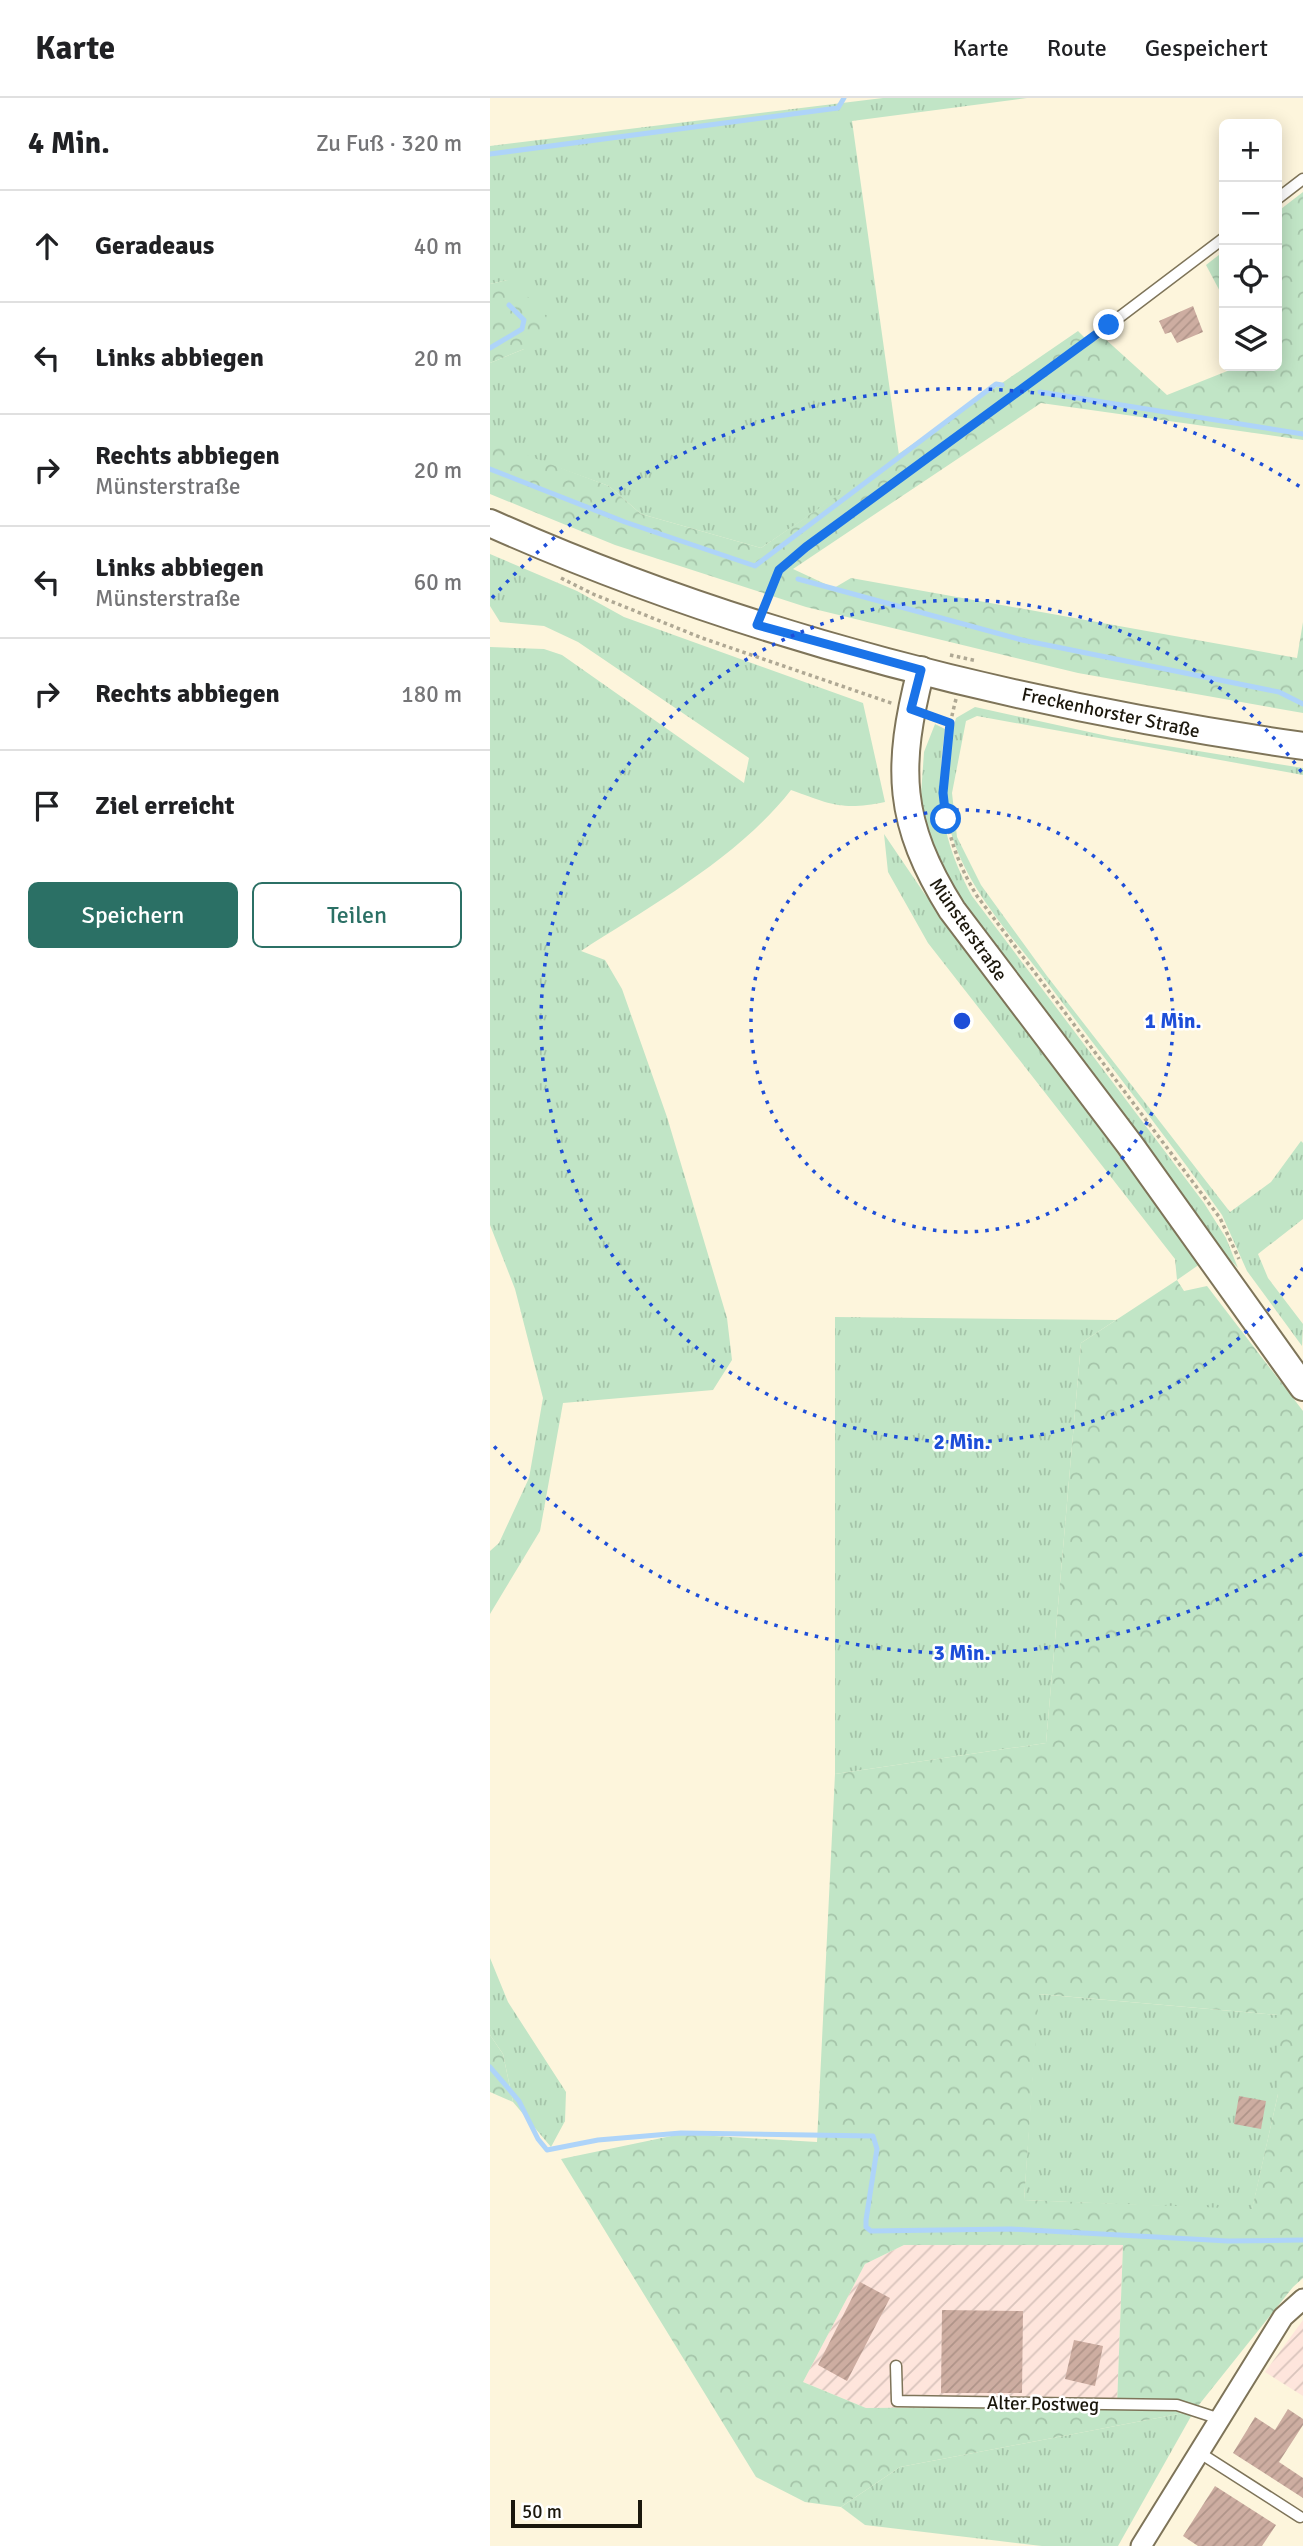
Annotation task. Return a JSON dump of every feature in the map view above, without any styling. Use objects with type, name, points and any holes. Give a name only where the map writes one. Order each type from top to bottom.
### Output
[{"type":"main road","points":[[490,523],[583,563],[757,625],[921,670]]},
{"type":"main road","name":"Freckenhorster Straße","points":[[921,670],[964,668],[1174,726],[1303,746]]},
{"type":"main road","name":"Münsterstraße","points":[[921,670],[904,748],[904,783],[919,849],[933,881],[952,910],[1130,1145],[1303,1387]]},
{"type":"street","points":[[1141,2546],[1283,2317],[1303,2298]]},
{"type":"lane","points":[[1282,195],[1303,179]]},
{"type":"lane","points":[[1109,325],[1219,242]]},
{"type":"lane","name":"Alter Postweg","points":[[896,2366],[897,2401],[1177,2405],[1221,2419]]},
{"type":"lane","points":[[1199,2453],[1300,2517]]},
{"type":"path","points":[[757,625],[779,570],[1109,325]]},
{"type":"path","points":[[559,577],[593,594],[702,638],[950,723]]},
{"type":"path","points":[[964,668],[950,723],[943,793],[949,839],[961,869],[977,896],[1220,1218],[1242,1268]]},
{"type":"shaded area","points":[[904,2245],[1123,2245],[1117,2406],[866,2408],[803,2382],[865,2264]]},
{"type":"shaded area","points":[[1303,2320],[1303,2396],[1265,2372]]},
{"type":"green space","points":[[883,98],[1027,98],[852,121],[899,455],[761,548],[641,514],[609,486],[490,443],[490,363],[524,349],[507,280],[490,284],[490,146]]},
{"type":"green space","points":[[1303,192],[1303,440],[1041,403],[793,569],[834,588],[851,578],[1297,658],[1303,622],[1303,713],[1078,673],[806,607],[615,545],[490,494],[490,443],[494,443],[609,486],[641,514],[761,548],[1078,331],[1090,343],[1103,337],[1167,395],[1227,371],[1282,371],[1282,208]]},
{"type":"green space","points":[[1219,255],[1219,290],[1206,265]]},
{"type":"green space","points":[[507,280],[539,306],[551,326],[524,349],[490,363],[490,284]]},
{"type":"green space","points":[[490,554],[577,591],[624,617],[863,703],[885,802],[858,806],[836,805],[791,790],[770,815],[720,859],[665,898],[581,951],[605,960],[622,989],[667,1117],[727,1318],[732,1360],[713,1390],[563,1403],[540,1531],[490,1614],[490,1551],[499,1543],[529,1478],[543,1398],[515,1289],[490,1225],[490,647],[544,649],[562,655],[744,783],[749,758],[578,642],[544,626],[500,622],[490,606]]},
{"type":"green space","points":[[975,707],[1112,737],[1303,768],[1303,775],[977,716],[966,721],[952,793],[957,837],[981,885],[1047,976],[1230,1212],[1271,1182],[1301,1141],[1303,1143],[1303,1219],[1258,1254],[1268,1278],[1303,1324],[1302,1346],[1247,1271],[1222,1215],[980,894],[960,858],[947,810],[949,747],[956,718]]},
{"type":"green space","points":[[935,724],[945,729],[941,795],[947,835],[961,875],[972,896],[1204,1203],[1226,1238],[1238,1268],[1208,1237],[965,911],[951,886],[929,838],[921,795],[924,752]]},
{"type":"green space","points":[[884,834],[924,893],[1200,1264],[1177,1280],[1175,1259],[928,943],[888,872]]},
{"type":"green space","points":[[1177,1280],[1184,1291],[1207,1286],[1303,1411],[1303,2278],[1194,2411],[900,2467],[841,2507],[805,2502],[756,2477],[561,2159],[681,2134],[817,2142],[835,1774],[1046,1743],[1081,1343]],"holes":[[[1039,1994],[1278,2015],[1278,2094],[1252,2209],[1024,2200]],[[904,2245],[1123,2245],[1117,2406],[866,2408],[803,2382],[865,2264]]]},
{"type":"green space","points":[[835,1317],[1116,1320],[1081,1343],[1046,1743],[835,1774]]},
{"type":"green space","points":[[490,1958],[508,2002],[566,2092],[565,2121],[551,2147],[513,2102],[503,2054],[490,2035]]},
{"type":"green space","points":[[1038,1994],[1278,2015],[1278,2094],[1252,2210],[1024,2200]]},
{"type":"green space","points":[[490,2035],[503,2054],[513,2102],[490,2092]]},
{"type":"green space","points":[[1194,2411],[1118,2546],[1042,2546],[865,2525],[841,2507],[900,2467]]},
{"type":"building","points":[[1193,306],[1203,332],[1177,343],[1171,332],[1165,334],[1159,321]]},
{"type":"building","points":[[1239,2096],[1266,2101],[1261,2129],[1234,2124]]},
{"type":"building","points":[[860,2282],[890,2298],[847,2381],[818,2365]]},
{"type":"building","points":[[942,2310],[1023,2311],[1022,2393],[941,2393]]},
{"type":"building","points":[[1074,2340],[1103,2346],[1095,2386],[1065,2379]]},
{"type":"building","points":[[1288,2409],[1303,2419],[1303,2425],[1279,2462],[1303,2478],[1303,2498],[1233,2453],[1255,2417],[1275,2430]]},
{"type":"building","points":[[1215,2486],[1276,2525],[1262,2546],[1198,2546],[1183,2536]]},
{"type":"waterway","points":[[490,154],[838,108],[844,98]]},
{"type":"waterway","points":[[490,348],[522,329],[524,320],[509,305]]},
{"type":"waterway","points":[[490,469],[625,522],[755,566],[996,384],[1002,385]]},
{"type":"waterway","points":[[1040,392],[1303,434]]},
{"type":"waterway","points":[[798,579],[1022,640],[1279,692],[1303,704]]},
{"type":"waterway","points":[[490,2067],[519,2101],[538,2139],[547,2150],[598,2140],[681,2133],[873,2136],[877,2149],[866,2220],[866,2227],[871,2231],[1011,2229],[1228,2241],[1303,2240]]},
{"type":"route","points":[[946,819],[944,763],[950,723],[911,709],[921,670],[757,625],[779,570],[806,547],[1109,325]]}]
